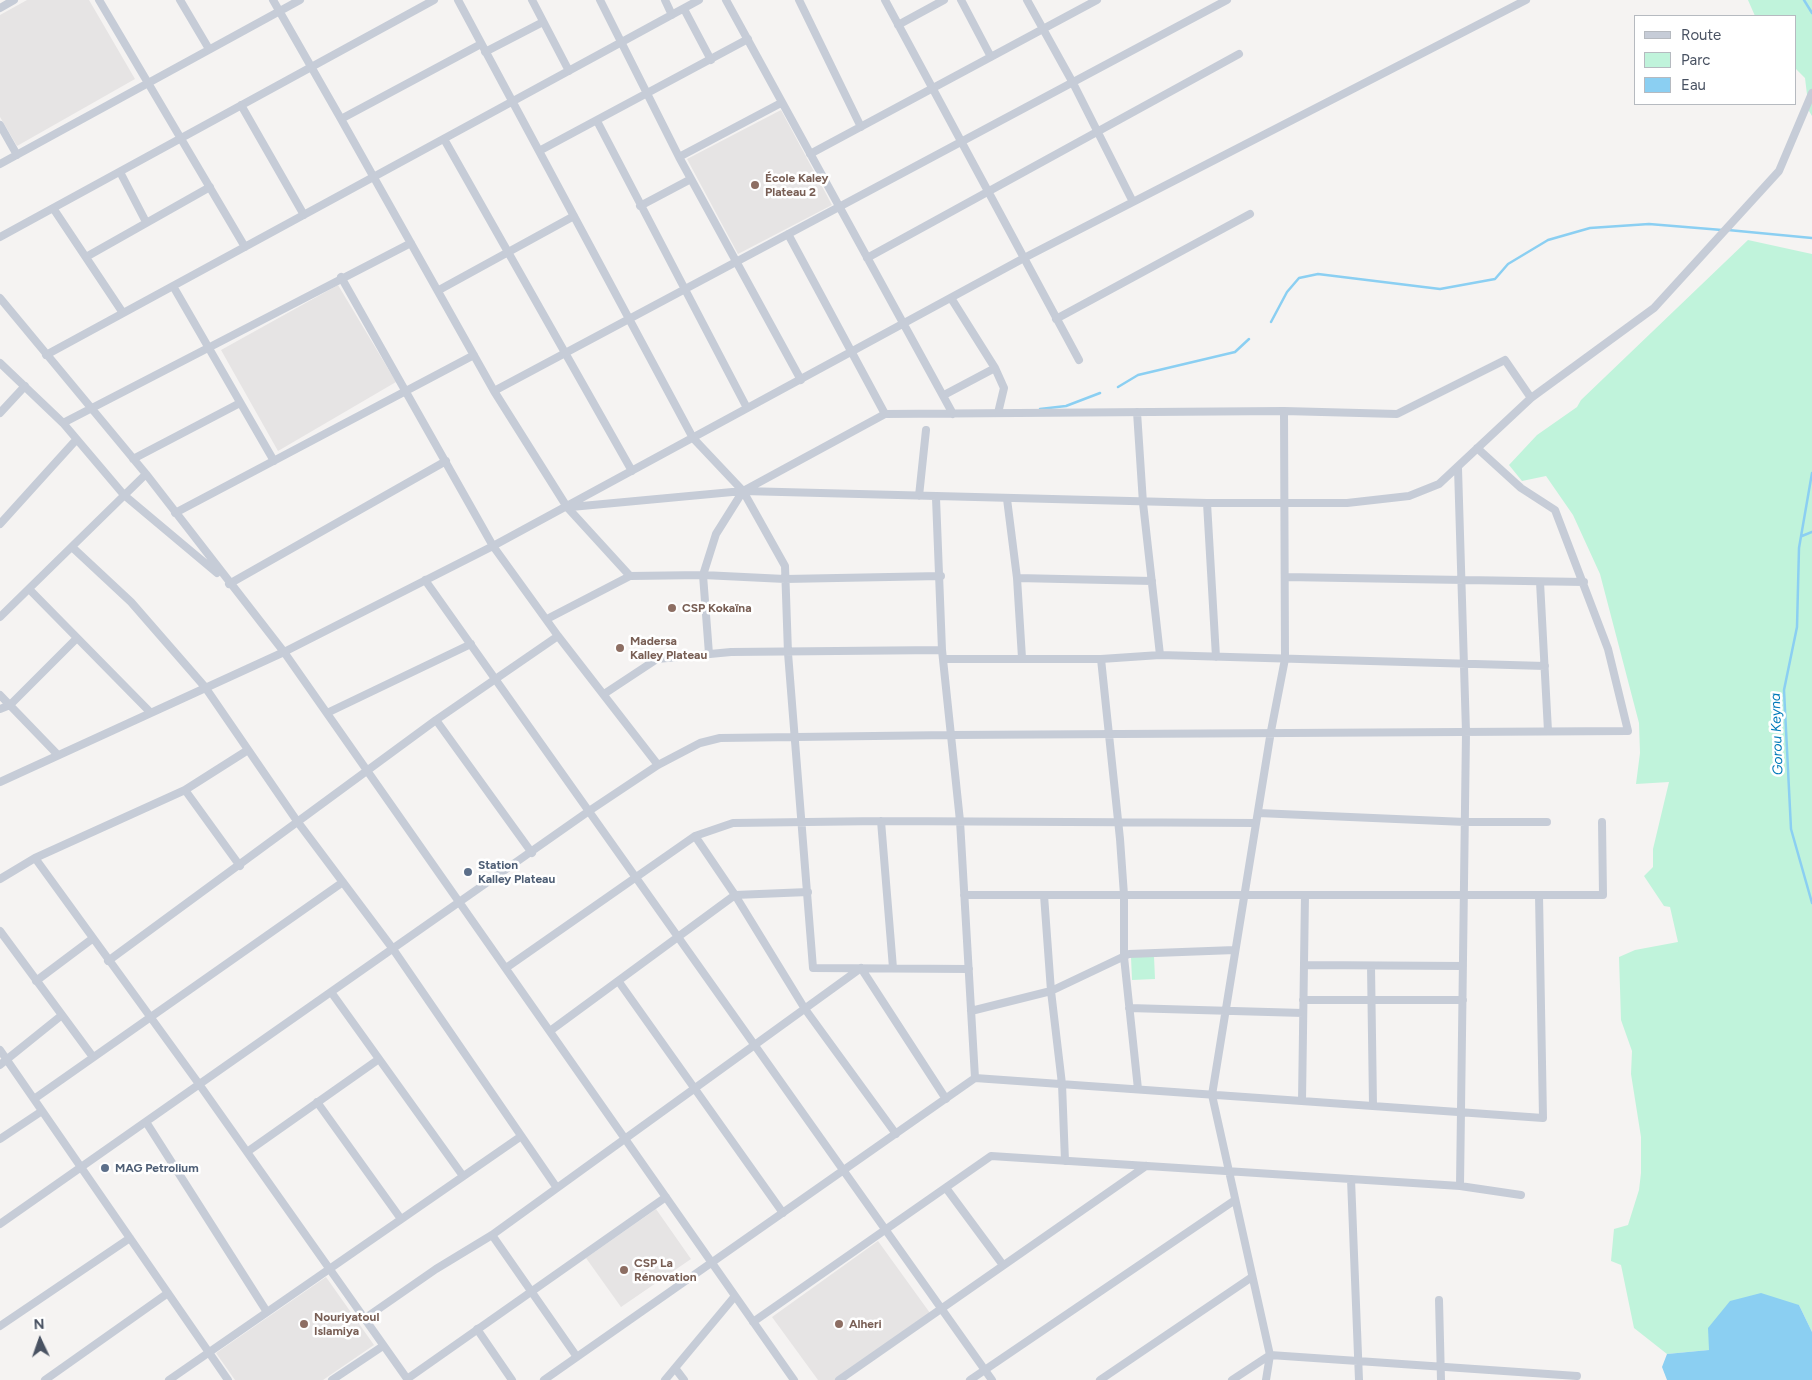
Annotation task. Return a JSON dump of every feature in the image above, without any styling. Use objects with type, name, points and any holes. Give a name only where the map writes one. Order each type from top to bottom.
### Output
[{"type":"street","points":[[0,8],[14,0]]},
{"type":"street","points":[[99,0],[245,247]]},
{"type":"street","points":[[180,0],[209,50]]},
{"type":"street","points":[[273,0],[439,290],[494,391],[567,507],[630,576]]},
{"type":"street","points":[[0,164],[300,0]]},
{"type":"street","points":[[0,237],[434,0]]},
{"type":"street","points":[[458,0],[693,438],[743,491],[785,566],[788,653],[814,968],[969,969]]},
{"type":"street","points":[[532,0],[569,71]]},
{"type":"street","points":[[600,0],[679,157],[801,380]]},
{"type":"street","points":[[665,0],[672,15]]},
{"type":"street","points":[[46,355],[699,0]]},
{"type":"street","points":[[726,0],[953,414]]},
{"type":"street","points":[[799,0],[862,127]]},
{"type":"street","points":[[885,0],[1079,360]]},
{"type":"street","points":[[898,25],[944,0]]},
{"type":"street","points":[[960,0],[991,57]]},
{"type":"street","points":[[1027,0],[1073,82],[1133,202]]},
{"type":"street","points":[[810,154],[1096,0]]},
{"type":"street","points":[[494,391],[1227,0]]},
{"type":"street","points":[[0,782],[284,652],[493,546],[1024,258],[1526,0]]},
{"type":"street","points":[[684,8],[711,60]]},
{"type":"street","points":[[485,52],[543,22]]},
{"type":"street","points":[[539,151],[748,39]]},
{"type":"street","points":[[341,119],[481,44]]},
{"type":"street","points":[[867,258],[1239,54]]},
{"type":"street","points":[[567,507],[743,491],[1143,503],[1348,503],[1409,496],[1439,484],[1531,398],[1654,308],[1730,228],[1779,171],[1812,93]]},
{"type":"street","points":[[679,157],[781,103]]},
{"type":"street","points":[[241,106],[304,215]]},
{"type":"street","points":[[596,120],[748,408]]},
{"type":"street","points":[[0,126],[17,155]]},
{"type":"street","points":[[444,139],[632,471]]},
{"type":"street","points":[[120,172],[146,222]]},
{"type":"street","points":[[640,206],[691,179]]},
{"type":"street","points":[[86,257],[210,187]]},
{"type":"street","points":[[53,208],[123,313]]},
{"type":"street","points":[[1056,319],[1250,214]]},
{"type":"street","points":[[439,290],[574,216]]},
{"type":"street","points":[[788,234],[885,414]]},
{"type":"street","points":[[63,423],[411,242]]},
{"type":"street","points":[[341,277],[493,546],[558,636],[658,765]]},
{"type":"street","points":[[173,286],[274,461]]},
{"type":"street","points":[[0,298],[90,409],[146,474],[175,514],[284,652],[794,1380]]},
{"type":"street","points":[[951,298],[995,368],[1004,388],[998,413]]},
{"type":"street","points":[[175,514],[474,355]]},
{"type":"street","points":[[709,654],[703,575],[716,534],[743,491],[885,414],[1284,411],[1397,414],[1505,360],[1531,398]]},
{"type":"street","points":[[0,363],[63,423],[124,494],[230,584]]},
{"type":"street","points":[[944,395],[995,368]]},
{"type":"street","points":[[0,413],[25,386]]},
{"type":"street","points":[[133,459],[240,403]]},
{"type":"street","points":[[1266,1380],[1270,1355],[1212,1095],[1270,731],[1285,659],[1284,411]]},
{"type":"street","points":[[1138,412],[1143,503],[1160,656]]},
{"type":"street","points":[[919,496],[926,430]]},
{"type":"street","points":[[0,524],[76,440]]},
{"type":"street","points":[[0,1224],[532,853],[589,811],[658,765],[689,747],[720,738],[1270,731],[1628,731],[1608,649],[1555,510],[1520,488],[1476,448]]},
{"type":"street","points":[[230,584],[446,461]]},
{"type":"street","points":[[1458,468],[1463,581],[1466,732],[1460,1186]]},
{"type":"street","points":[[0,617],[146,474]]},
{"type":"street","points":[[936,498],[941,576],[942,650],[960,821],[975,1078]]},
{"type":"street","points":[[1007,499],[1017,578],[1022,658]]},
{"type":"street","points":[[1207,503],[1216,657]]},
{"type":"street","points":[[72,547],[131,602],[205,687],[298,821],[394,949],[520,1137],[557,1188]]},
{"type":"street","points":[[547,619],[630,576],[703,575],[785,579],[941,576]]},
{"type":"street","points":[[1285,577],[1584,582]]},
{"type":"street","points":[[1017,578],[1152,581]]},
{"type":"street","points":[[425,580],[992,1380]]},
{"type":"street","points":[[1540,582],[1548,731]]},
{"type":"street","points":[[29,589],[150,712]]},
{"type":"street","points":[[108,962],[436,720],[558,636]]},
{"type":"street","points":[[0,710],[10,705],[77,638]]},
{"type":"street","points":[[327,712],[471,644]]},
{"type":"street","points":[[604,694],[657,659],[739,652],[942,650]]},
{"type":"street","points":[[943,659],[1101,659],[1160,656],[1544,666]]},
{"type":"street","points":[[1101,659],[1118,822],[1124,895],[1124,957],[1138,1090]]},
{"type":"street","points":[[0,695],[58,754]]},
{"type":"street","points":[[436,720],[532,853]]},
{"type":"street","points":[[0,879],[35,858],[185,790],[248,750]]},
{"type":"street","points":[[185,790],[240,866]]},
{"type":"street","points":[[1258,813],[1465,822],[1547,822]]},
{"type":"street","points":[[881,821],[893,968]]},
{"type":"street","points":[[506,968],[695,836],[733,823],[960,821],[1256,823]]},
{"type":"street","points":[[964,895],[1603,894],[1602,822]]},
{"type":"street","points":[[695,836],[735,895],[805,1009],[896,1134]]},
{"type":"street","points":[[35,858],[108,962],[199,1084],[328,1270],[408,1380],[477,1329],[666,1197]]},
{"type":"street","points":[[34,1099],[151,1019],[344,882]]},
{"type":"street","points":[[550,1031],[735,895],[808,892]]},
{"type":"street","points":[[1044,895],[1051,991],[1062,1084],[1065,1161]]},
{"type":"street","points":[[1302,1101],[1306,895]]},
{"type":"street","points":[[544,1380],[975,1078],[1542,1118],[1539,895]]},
{"type":"street","points":[[0,931],[93,1057]]},
{"type":"street","points":[[36,981],[92,939]]},
{"type":"street","points":[[971,1011],[1051,991],[1129,954],[1235,950]]},
{"type":"street","points":[[1304,965],[1463,966]]},
{"type":"street","points":[[1371,966],[1373,1106]]},
{"type":"street","points":[[364,1319],[436,1269],[492,1235],[861,968]]},
{"type":"street","points":[[861,968],[946,1099]]},
{"type":"street","points":[[619,982],[783,1212]]},
{"type":"street","points":[[331,992],[464,1176]]},
{"type":"street","points":[[1303,1000],[1463,1000]]},
{"type":"street","points":[[1129,1008],[1303,1013]]},
{"type":"street","points":[[3,1063],[62,1015]]},
{"type":"street","points":[[0,1050],[3,1063],[42,1110],[228,1380]]},
{"type":"street","points":[[246,1152],[379,1059]]},
{"type":"street","points":[[317,1102],[401,1219]]},
{"type":"street","points":[[0,1140],[42,1110]]},
{"type":"street","points":[[146,1122],[267,1312]]},
{"type":"street","points":[[169,1380],[520,1137]]},
{"type":"street","points":[[753,1322],[991,1156],[1460,1186],[1521,1195]]},
{"type":"street","points":[[839,1380],[1146,1166]]},
{"type":"street","points":[[1351,1179],[1359,1380]]},
{"type":"street","points":[[946,1188],[1003,1265]]},
{"type":"street","points":[[970,1380],[1235,1200]]},
{"type":"street","points":[[492,1235],[576,1357]]},
{"type":"street","points":[[0,1326],[130,1238]]},
{"type":"street","points":[[1100,1380],[1252,1277]]},
{"type":"street","points":[[45,1380],[168,1293]]},
{"type":"street","points":[[665,1380],[735,1296]]},
{"type":"street","points":[[1439,1300],[1441,1380]]},
{"type":"street","points":[[477,1329],[512,1380]]},
{"type":"street","points":[[332,1380],[384,1346]]},
{"type":"street","points":[[1232,1380],[1270,1355],[1577,1376]]},
{"type":"street","points":[[675,1368],[684,1380]]},
{"type":"shaded area","points":[[27,0],[89,0],[135,79],[17,146],[0,117],[0,15]]},
{"type":"shaded area","points":[[781,110],[832,205],[738,254],[687,159]]},
{"type":"shaded area","points":[[338,285],[396,382],[278,451],[221,350]]},
{"type":"shaded area","points":[[656,1209],[691,1259],[621,1307],[586,1258]]},
{"type":"shaded area","points":[[878,1241],[930,1313],[835,1380],[818,1380],[772,1317]]},
{"type":"shaded area","points":[[326,1277],[374,1345],[323,1380],[235,1380],[216,1353]]},
{"type":"green space","points":[[1748,0],[1812,0],[1812,116],[1809,111],[1805,78],[1797,70],[1797,15],[1755,15]]},
{"type":"green space","points":[[1748,240],[1812,254],[1812,1332],[1799,1305],[1709,1350],[1667,1354],[1634,1328],[1621,1265],[1611,1261],[1614,1229],[1628,1225],[1639,1190],[1641,1173],[1641,1137],[1631,1074],[1632,1051],[1621,1020],[1619,957],[1635,950],[1678,942],[1670,907],[1664,906],[1644,876],[1653,867],[1653,849],[1669,782],[1636,784],[1640,753],[1639,723],[1600,574],[1573,515],[1546,476],[1522,481],[1509,465],[1537,435],[1577,407],[1581,400]]},
{"type":"green space","points":[[1154,956],[1155,979],[1132,980],[1131,957]]},
{"type":"water","points":[[1761,1293],[1799,1305],[1812,1332],[1812,1380],[1667,1380],[1662,1367],[1667,1354],[1709,1350],[1708,1328],[1730,1301]]},
{"type":"waterway","name":"Gorou Keyna","points":[[1804,0],[1812,13]]},
{"type":"waterway","points":[[1271,322],[1287,292],[1299,278],[1318,274],[1440,289],[1495,279],[1508,264],[1548,240],[1590,228],[1649,224],[1722,230]]},
{"type":"waterway","points":[[1728,230],[1812,238]]},
{"type":"waterway","points":[[1118,387],[1138,375],[1235,352],[1249,339]]},
{"type":"waterway","points":[[1040,409],[1066,406],[1100,393]]},
{"type":"waterway","name":"Gorou Keyna","points":[[1812,473],[1799,548],[1797,627],[1784,690],[1791,829],[1812,903]]},
{"type":"waterway","points":[[1802,536],[1812,532]]},
{"type":"place","name":"École Kaley Plateau 2","points":[[755,185]]},
{"type":"place","name":"CSP Kokaïna","points":[[672,608]]},
{"type":"place","name":"Madersa Kalley Plateau","points":[[620,648]]},
{"type":"place","name":"Station Kalley Plateau","points":[[468,872]]},
{"type":"place","name":"MAG Petrolium","points":[[105,1168]]},
{"type":"place","name":"CSP La Rénovation","points":[[624,1270]]},
{"type":"place","name":"Nouriyatoul Islamiya","points":[[304,1324]]},
{"type":"place","name":"Alheri","points":[[839,1324]]}]
